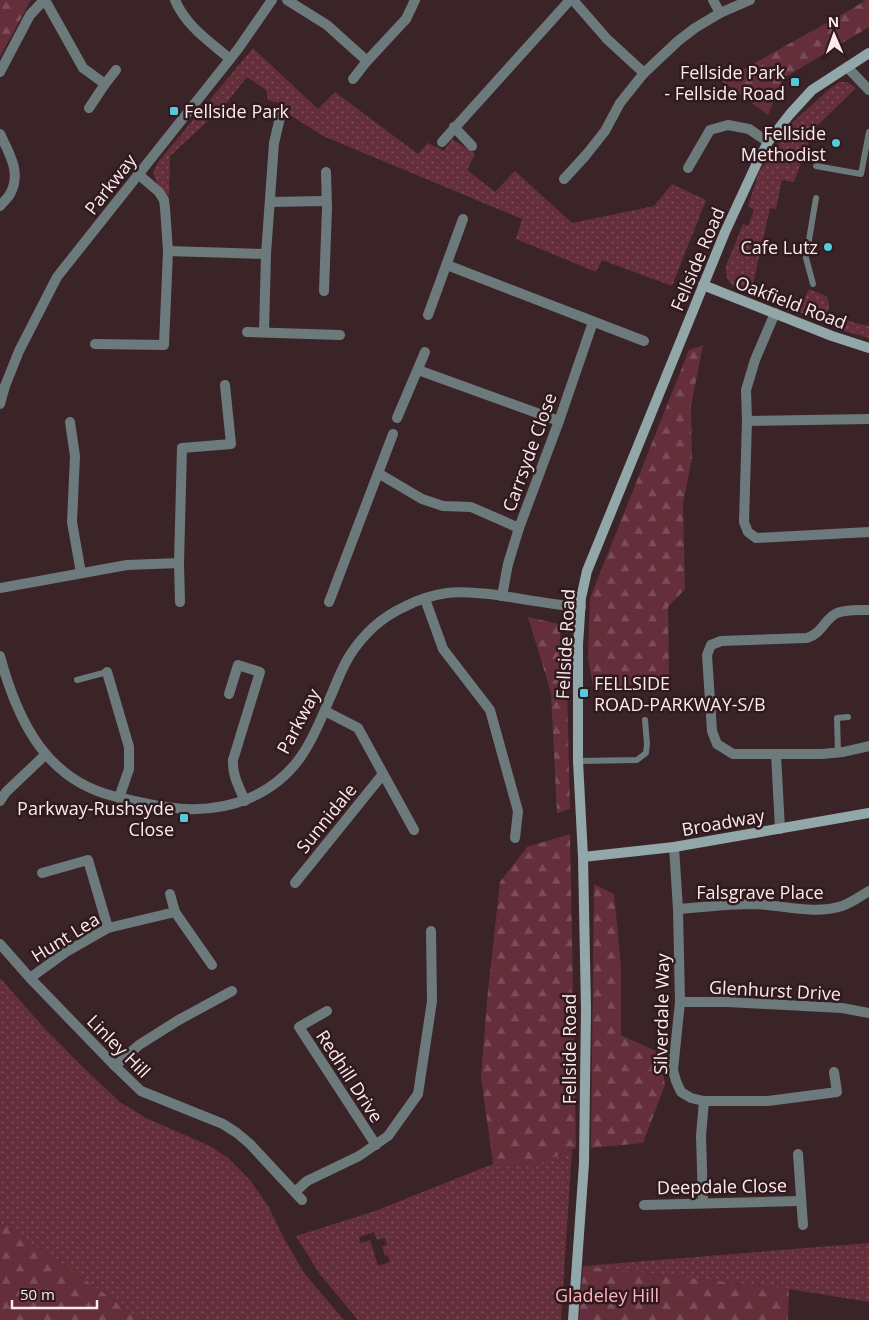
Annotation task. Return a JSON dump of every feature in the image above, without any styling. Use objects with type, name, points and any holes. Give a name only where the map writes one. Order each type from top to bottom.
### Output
[{"type":"street","points":[[0,72],[30,15],[44,0],[84,68],[105,84]]},
{"type":"street","points":[[175,0],[194,29],[230,59]]},
{"type":"street","name":"Parkway","points":[[0,404],[19,351],[57,278],[238,49],[272,0]]},
{"type":"street","points":[[287,0],[326,25],[367,61]]},
{"type":"street","points":[[353,79],[406,19],[415,0]]},
{"type":"street","points":[[442,142],[572,0],[607,39],[644,73]]},
{"type":"street","points":[[713,0],[720,13]]},
{"type":"street","points":[[564,179],[605,131],[620,104],[644,73],[695,28],[720,13],[750,0]]},
{"type":"street","name":"Fellside Road","points":[[573,1320],[584,1163],[586,1010],[583,857],[578,761],[578,645],[580,607],[584,585],[703,285],[756,164],[768,142],[812,90],[869,53]]},
{"type":"street","points":[[847,67],[869,90]]},
{"type":"street","points":[[90,108],[116,70]]},
{"type":"street","points":[[264,332],[266,254],[274,143],[282,109]]},
{"type":"street","points":[[688,168],[710,130],[728,125],[749,129],[768,142]]},
{"type":"street","points":[[454,127],[472,146]]},
{"type":"street","points":[[0,134],[14,164],[16,179],[10,194],[0,206]]},
{"type":"street","points":[[324,291],[327,208],[326,172]]},
{"type":"street","points":[[95,344],[164,345],[168,251],[166,208],[164,200],[158,192],[138,174]]},
{"type":"street","points":[[270,202],[326,201]]},
{"type":"street","points":[[428,315],[463,219]]},
{"type":"street","points":[[168,251],[266,254]]},
{"type":"street","points":[[447,265],[644,341]]},
{"type":"street","name":"Oakfield Road","points":[[703,285],[832,336],[869,348]]},
{"type":"street","points":[[775,313],[755,360],[746,390],[744,522],[748,532],[756,538],[869,532]]},
{"type":"street","name":"Carrsyde Close","points":[[502,596],[508,564],[519,528],[593,322]]},
{"type":"street","points":[[247,332],[340,335]]},
{"type":"street","points":[[397,418],[425,352]]},
{"type":"street","points":[[418,370],[559,421]]},
{"type":"street","points":[[180,602],[182,448],[231,444],[225,386]]},
{"type":"street","points":[[747,421],[869,419]]},
{"type":"street","points":[[70,422],[75,456],[72,522],[81,573]]},
{"type":"street","points":[[329,602],[393,434]]},
{"type":"street","points":[[378,474],[422,500],[443,506],[471,507],[519,528]]},
{"type":"street","points":[[0,588],[127,564],[179,564]]},
{"type":"street","name":"Parkway","points":[[0,656],[13,697],[31,734],[45,755],[67,774],[86,786],[119,798],[193,810],[215,809],[245,801],[260,794],[287,773],[310,742],[350,655],[382,621],[404,606],[448,593],[476,593],[580,607]]},
{"type":"street","points":[[425,599],[443,649],[490,710],[518,811],[516,838]]},
{"type":"street","points":[[869,610],[842,611],[830,618],[818,633],[807,638],[721,641],[711,644],[708,654],[712,731],[717,744],[733,754],[822,754],[838,753],[869,746]]},
{"type":"street","points":[[229,694],[238,665],[260,672],[233,760],[232,770],[245,801]]},
{"type":"street","points":[[107,672],[129,747],[128,769],[119,798]]},
{"type":"street","points":[[325,711],[358,728],[414,830]]},
{"type":"street","points":[[776,754],[780,829]]},
{"type":"street","points":[[0,800],[45,755]]},
{"type":"street","name":"Sunnidale","points":[[295,883],[382,774]]},
{"type":"street","name":"Broadway","points":[[583,857],[674,847],[869,813]]},
{"type":"street","name":"Silverdale Way","points":[[674,847],[678,909],[680,1002],[673,1070],[681,1092],[690,1098],[704,1101],[768,1101],[837,1092],[834,1072]]},
{"type":"street","points":[[42,873],[88,860],[108,928]]},
{"type":"street","name":"Falsgrave Place","points":[[678,909],[753,904],[822,910],[843,906],[869,891]]},
{"type":"street","points":[[170,894],[175,912],[212,965]]},
{"type":"street","name":"Hunt Lea","points":[[30,978],[66,952],[108,928],[175,912]]},
{"type":"street","points":[[295,1192],[307,1181],[359,1156],[388,1136],[418,1094],[432,1001],[431,931]]},
{"type":"street","name":"Linley Hill","points":[[0,944],[30,978],[141,1091],[223,1124],[237,1133],[250,1144],[302,1200]]},
{"type":"street","points":[[115,1066],[139,1045],[177,1021],[232,991]]},
{"type":"street","name":"Glenhurst Drive","points":[[680,1002],[728,1002],[842,1008],[869,1013]]},
{"type":"street","name":"Redhill Drive","points":[[327,1011],[299,1027],[376,1145]]},
{"type":"street","points":[[702,1202],[701,1136],[704,1101]]},
{"type":"street","points":[[798,1154],[803,1225]]},
{"type":"street","name":"Deepdale Close","points":[[644,1205],[702,1202],[800,1201]]},
{"type":"lane","points":[[816,166],[861,174],[869,132]]},
{"type":"lane","points":[[812,284],[806,258],[816,198]]},
{"type":"lane","points":[[77,680],[107,672]]},
{"type":"lane","points":[[838,753],[836,718],[848,717]]},
{"type":"lane","points":[[578,761],[637,760],[646,753],[645,720]]},
{"type":"green space","points":[[0,0],[31,0],[0,57]]},
{"type":"green space","points":[[869,0],[869,27],[784,78],[768,115],[722,81],[850,10]]},
{"type":"green space","points":[[253,48],[318,109],[335,92],[418,154],[428,143],[444,151],[452,139],[475,154],[467,170],[495,192],[515,171],[572,223],[654,206],[672,184],[706,200],[672,286],[602,260],[596,272],[516,239],[522,219],[323,136],[290,115],[289,106],[268,100],[266,90],[247,77],[224,106],[170,156],[169,196],[158,186],[153,173],[158,162]]},
{"type":"green space","points":[[839,82],[847,82],[856,88],[813,130],[794,182],[782,180],[776,209],[770,208],[753,284],[802,304],[809,289],[826,296],[829,304],[828,310],[823,316],[815,318],[734,287],[727,277],[726,266],[743,224],[748,226],[754,210],[748,206],[759,172],[794,121]]},
{"type":"green space","points":[[842,318],[869,326],[869,338],[844,331]]},
{"type":"green space","points":[[703,345],[691,406],[692,458],[683,504],[685,589],[668,607],[669,678],[594,692],[588,658],[590,598],[689,350]]},
{"type":"green space","points":[[528,617],[559,624],[567,688],[570,809],[557,813],[551,693]]},
{"type":"green space","points":[[570,834],[576,1148],[538,1164],[493,1164],[481,1078],[487,1000],[500,882],[527,847]]},
{"type":"green space","points":[[594,884],[614,894],[621,966],[621,1035],[660,1053],[665,1085],[643,1143],[591,1148]]},
{"type":"green space","points":[[0,978],[46,1030],[120,1102],[146,1118],[210,1146],[228,1158],[250,1180],[268,1206],[304,1273],[344,1320],[147,1320],[137,1317],[63,1264],[0,1223]]},
{"type":"green space","points":[[572,1150],[561,1320],[358,1320],[319,1273],[296,1236],[375,1211],[493,1164],[538,1164]],"holes":[[[374,1232],[377,1240],[385,1238],[387,1245],[382,1246],[385,1256],[388,1255],[390,1262],[378,1266],[370,1240],[361,1243],[359,1237]]]},
{"type":"green space","points":[[0,1223],[63,1264],[137,1317],[147,1320],[0,1320]]},
{"type":"green space","points":[[869,1243],[869,1302],[789,1289],[583,1266]]},
{"type":"green space","name":"Gladeley Hill","points":[[583,1266],[789,1289],[788,1320],[579,1320]]},
{"type":"place","name":"Fellside Park - Fellside Road","points":[[795,82]]},
{"type":"place","name":"Fellside Park","points":[[174,111]]},
{"type":"place","name":"Fellside Methodist","points":[[836,143]]},
{"type":"place","name":"Cafe Lutz","points":[[828,247]]},
{"type":"place","name":"FELLSIDE ROAD-PARKWAY-S/B","points":[[584,693]]},
{"type":"place","name":"Parkway-Rushsyde Close","points":[[184,818]]}]
